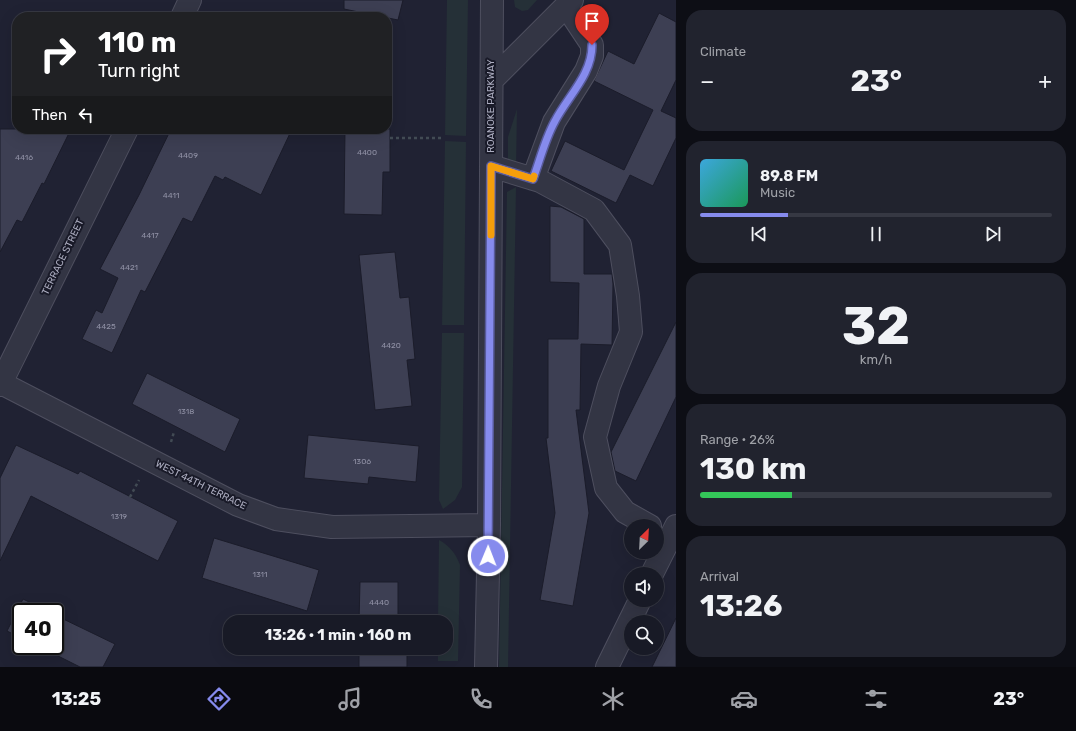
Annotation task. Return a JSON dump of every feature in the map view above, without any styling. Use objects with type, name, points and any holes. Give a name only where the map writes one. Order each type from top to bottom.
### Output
[{"type":"street","points":[[184,12],[190,0]]},
{"type":"street","name":"ROANOKE PARKWAY","points":[[486,667],[489,525],[492,0]]},
{"type":"street","points":[[492,80],[569,3],[592,45],[592,56],[586,71],[554,122],[533,179]]},
{"type":"street","name":"TERRACE STREET","points":[[0,384],[125,134]]},
{"type":"street","points":[[491,166],[533,179],[594,210],[620,245],[628,296],[631,332],[609,386],[595,437],[606,488],[625,512],[638,519]]},
{"type":"street","name":"WEST 44TH TERRACE","points":[[0,384],[238,505],[276,519],[332,527],[489,525]]},
{"type":"street","points":[[655,567],[668,531]]},
{"type":"street","points":[[607,667],[637,607]]},
{"type":"path","points":[[390,138],[441,138]]},
{"type":"path","points":[[171,442],[174,432]]},
{"type":"path","points":[[130,497],[141,476]]},
{"type":"shaded area","points":[[447,0],[468,0],[466,136],[445,135]]},
{"type":"shaded area","points":[[514,0],[537,0],[528,10],[522,11],[515,7]]},
{"type":"shaded area","points":[[517,109],[516,168],[508,166],[508,137]]},
{"type":"shaded area","points":[[445,141],[466,142],[464,325],[442,325]]},
{"type":"shaded area","points":[[516,187],[508,667],[499,667],[507,192]]},
{"type":"shaded area","points":[[442,333],[464,333],[462,487],[455,500],[443,509],[439,500]]},
{"type":"shaded area","points":[[439,540],[452,551],[457,557],[460,565],[458,661],[438,661],[438,655],[453,655],[453,615],[438,615]]},
{"type":"building","points":[[344,0],[403,0],[398,20],[392,19],[392,12],[359,12],[344,9]]},
{"type":"building","points":[[659,13],[676,22],[676,80],[661,111],[676,118],[676,138],[653,186],[630,175],[616,203],[551,171],[565,141],[624,170],[653,110],[594,81],[608,51],[634,64]]},
{"type":"building","points":[[0,129],[12,129],[12,134],[69,134],[44,184],[42,183],[22,222],[17,220],[0,252]]},
{"type":"building","points":[[169,134],[290,134],[261,195],[225,177],[223,180],[215,176],[192,222],[183,218],[145,292],[141,290],[112,353],[82,339],[96,310],[102,313],[118,278],[100,269],[139,195]]},
{"type":"building","points":[[345,134],[390,134],[390,172],[383,172],[382,215],[344,214]]},
{"type":"building","points":[[550,206],[561,207],[584,219],[584,274],[612,274],[613,284],[612,345],[581,344],[580,410],[576,410],[589,513],[573,606],[540,600],[555,513],[546,438],[548,438],[548,339],[578,339],[579,283],[550,282]]},
{"type":"building","points":[[395,252],[400,298],[409,297],[415,359],[407,360],[412,406],[375,410],[359,255]]},
{"type":"building","points":[[676,322],[676,397],[636,481],[615,471],[611,452]]},
{"type":"building","points":[[147,373],[240,419],[225,452],[132,404]]},
{"type":"building","points":[[308,435],[419,446],[416,482],[369,477],[368,484],[304,478]]},
{"type":"building","points":[[16,445],[78,474],[80,471],[178,521],[158,561],[31,496],[0,561],[0,478]]},
{"type":"building","points":[[214,538],[319,570],[307,611],[202,578]]},
{"type":"building","points":[[360,582],[398,582],[398,615],[359,615]]},
{"type":"building","points":[[23,599],[31,603],[21,603]]},
{"type":"building","points":[[676,618],[676,667],[652,667],[658,655],[664,655],[664,642]]},
{"type":"building","points":[[64,619],[115,644],[103,667],[80,667],[56,655],[64,655]]},
{"type":"building","points":[[12,621],[12,634],[7,631]]},
{"type":"building","points":[[359,655],[407,655],[407,667],[359,667]]},
{"type":"slow traffic","points":[[491,235],[491,166],[533,179],[534,176]]},
{"type":"route","points":[[488,556],[491,166],[533,179],[554,122],[586,71],[592,56],[592,45]]}]
